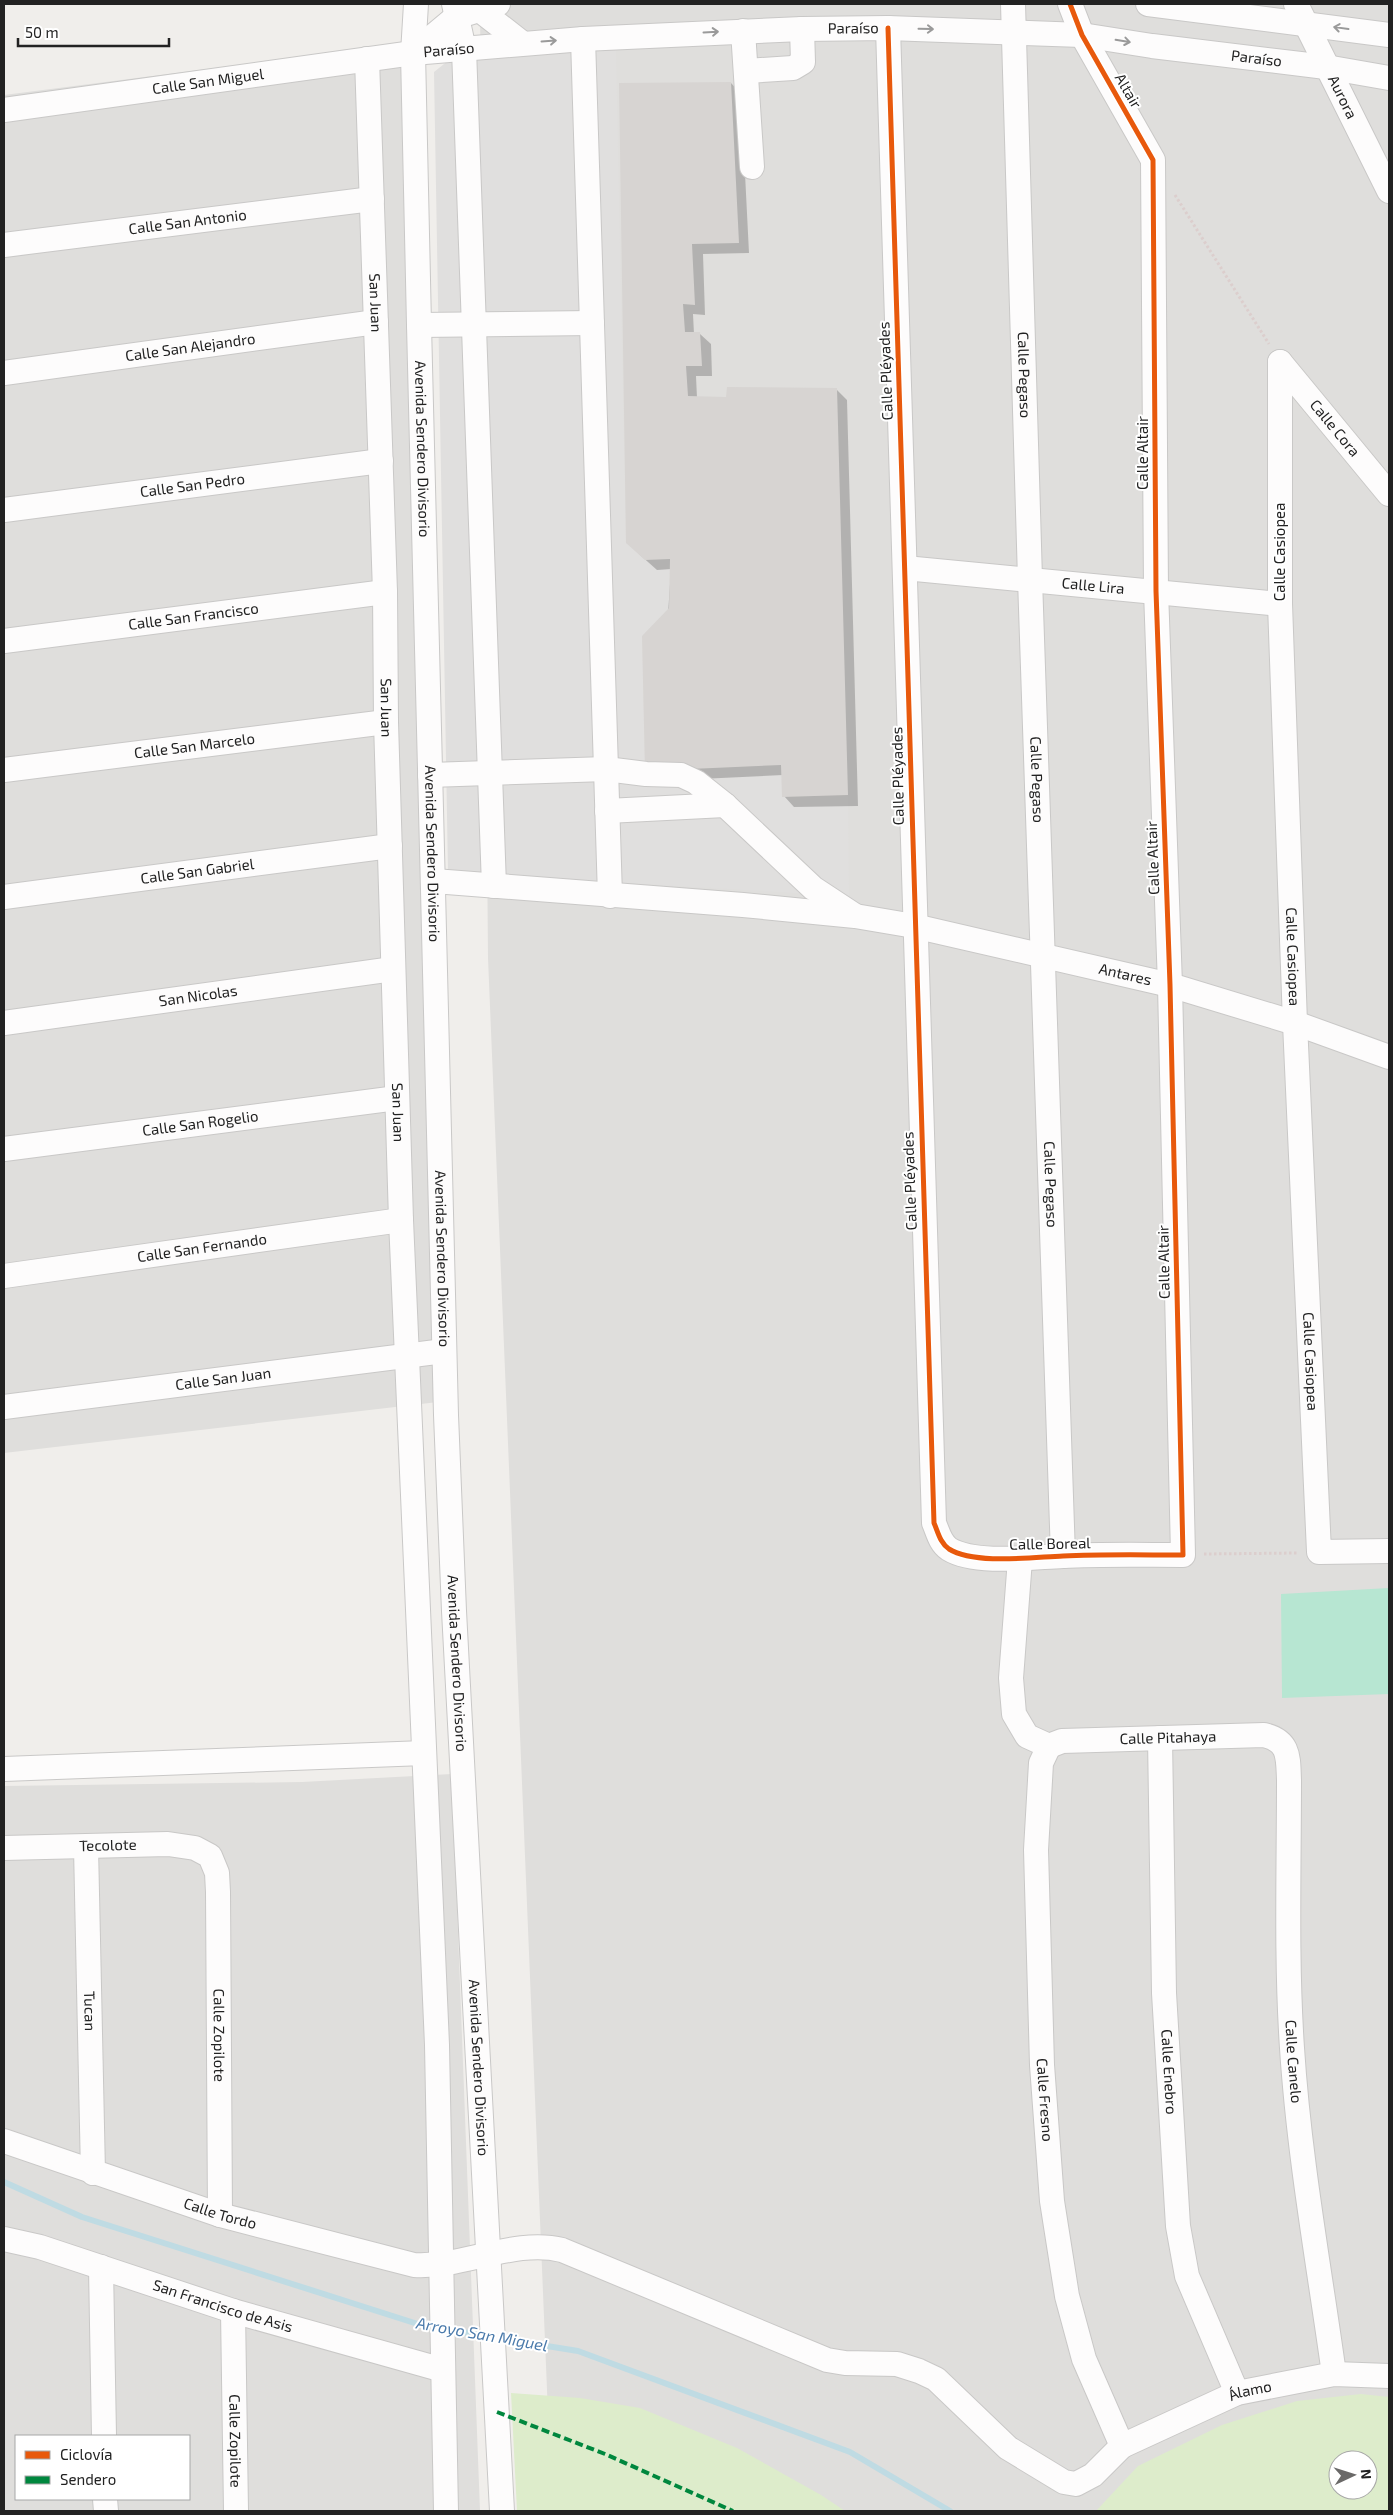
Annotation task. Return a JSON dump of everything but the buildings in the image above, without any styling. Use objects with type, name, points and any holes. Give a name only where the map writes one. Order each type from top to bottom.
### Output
[{"type":"street","name":"Avenida Sendero Divisorio","points":[[416,4],[414,53],[419,325],[444,1351],[454,1611],[490,2256],[502,2511]]},
{"type":"street","name":"Calle Pegaso","points":[[1013,4],[1042,954],[1063,1556]]},
{"type":"street","points":[[1070,4],[1082,35]]},
{"type":"street","points":[[1148,4],[1301,14],[1389,35]]},
{"type":"street","name":"Paraíso","points":[[414,53],[472,7]]},
{"type":"street","points":[[494,886],[464,49],[472,7],[522,44]]},
{"type":"street","name":"Aurora","points":[[1301,14],[1389,191]]},
{"type":"street","name":"Paraíso","points":[[414,53],[583,39],[744,31],[888,28],[1014,31],[1082,35],[1152,46],[1326,67],[1389,78]]},
{"type":"street","name":"Calle Pléyades","points":[[888,28],[914,926],[934,1523]]},
{"type":"street","points":[[746,71],[793,68],[802,62],[802,29]]},
{"type":"street","points":[[744,31],[752,167]]},
{"type":"street","name":"Altair","points":[[1082,35],[1153,160]]},
{"type":"street","points":[[583,39],[610,896]]},
{"type":"street","name":"Calle San Miguel","points":[[4,110],[414,53]]},
{"type":"street","name":"San Juan","points":[[367,59],[385,592],[392,969],[406,1356]]},
{"type":"street","name":"Calle Altair","points":[[1153,160],[1156,591],[1170,985],[1183,1555]]},
{"type":"street","name":"Calle San Antonio","points":[[4,245],[372,199]]},
{"type":"street","name":"Calle San Alejandro","points":[[4,373],[376,322]]},
{"type":"street","points":[[419,325],[592,323]]},
{"type":"street","name":"Calle Cora","points":[[1280,362],[1389,494]]},
{"type":"street","name":"Calle Casiopea","points":[[1280,362],[1280,604],[1295,1023],[1319,1552]]},
{"type":"street","name":"Calle San Pedro","points":[[4,510],[381,462]]},
{"type":"street","name":"Calle Lira","points":[[905,568],[1280,604]]},
{"type":"street","name":"Calle San Francisco","points":[[4,641],[385,592]]},
{"type":"street","name":"Calle San Marcelo","points":[[4,770],[386,722]]},
{"type":"street","points":[[430,775],[606,769],[646,774],[681,775],[696,782],[725,805],[806,881],[855,916]]},
{"type":"street","points":[[607,811],[725,805]]},
{"type":"street","name":"Calle San Gabriel","points":[[4,897],[390,846]]},
{"type":"street","name":"Antares","points":[[434,881],[610,896],[672,899],[855,916],[914,926],[1170,985],[1295,1023],[1389,1057]]},
{"type":"street","name":"San Nicolas","points":[[4,1023],[392,969]]},
{"type":"street","name":"Calle San Rogelio","points":[[4,1149],[396,1098]]},
{"type":"street","name":"Calle San Fernando","points":[[4,1276],[401,1220]]},
{"type":"street","name":"Calle San Juan","points":[[4,1407],[444,1351]]},
{"type":"street","points":[[406,1356],[437,2046],[446,2511]]},
{"type":"street","name":"Calle Boreal","points":[[934,1523],[941,1540],[948,1548],[963,1555],[1020,1559],[1063,1556],[1183,1555]]},
{"type":"street","points":[[1319,1552],[1389,1550]]},
{"type":"street","points":[[1020,1559],[1011,1678],[1014,1714],[1027,1736],[1049,1746]]},
{"type":"street","name":"Calle Pitahaya","points":[[1049,1746],[1062,1741],[1264,1735],[1280,1741],[1284,1746]]},
{"type":"street","name":"Calle Enebro","points":[[1160,1738],[1164,1993],[1178,2226],[1187,2276],[1237,2393]]},
{"type":"street","name":"Calle Fresno","points":[[1049,1746],[1041,1763],[1036,1850],[1042,2065],[1052,2201],[1067,2296],[1084,2359],[1122,2446]]},
{"type":"street","name":"Calle Canelo","points":[[1284,1746],[1288,1760],[1289,1780],[1288,1968],[1292,2057],[1297,2113],[1334,2374]]},
{"type":"street","points":[[4,1769],[424,1753]]},
{"type":"street","name":"Tecolote","points":[[4,1848],[168,1844],[195,1848],[210,1856]]},
{"type":"street","name":"Tucan","points":[[86,1847],[93,2173]]},
{"type":"street","name":"Calle Zopilote","points":[[210,1856],[216,1873],[218,1892],[220,2215]]},
{"type":"street","name":"Calle Tordo","points":[[4,2141],[220,2215],[399,2262],[440,2270],[490,2256],[537,2247],[556,2249],[827,2360],[845,2363],[897,2364],[919,2370],[936,2379],[1008,2448],[1064,2482]]},
{"type":"street","name":"San Francisco de Asis","points":[[4,2239],[40,2247],[233,2311],[443,2365]]},
{"type":"street","points":[[101,2267],[104,2435]]},
{"type":"street","name":"Calle Zopilote","points":[[233,2311],[236,2511]]},
{"type":"street","name":"Álamo","points":[[1064,2482],[1076,2484],[1082,2482],[1122,2446],[1237,2393],[1334,2374],[1389,2376]]},
{"type":"path","points":[[1174,193],[1280,362]]},
{"type":"path","points":[[1183,1555],[1319,1552]]},
{"type":"shaded area","points":[[480,4],[1389,4],[1389,2511],[552,2511],[488,958]]},
{"type":"shaded area","points":[[418,42],[455,1400],[4,1453],[4,95]]},
{"type":"shaded area","points":[[616,49],[626,543],[670,559],[669,608],[642,636],[645,771],[781,765],[783,797],[848,795],[849,896],[448,873],[434,72],[449,60]]},
{"type":"shaded area","points":[[452,1774],[480,2511],[4,2511],[4,1786],[302,1782]]},
{"type":"green space","points":[[1389,1588],[1389,1694],[1282,1698],[1281,1594]]},
{"type":"green space","points":[[511,2393],[580,2398],[640,2408],[737,2448],[821,2495],[845,2511],[517,2511]]},
{"type":"green space","points":[[1361,2394],[1389,2397],[1389,2511],[1096,2511],[1138,2466],[1222,2425],[1297,2401]]},
{"type":"waterway","name":"Arroyo San Miguel","points":[[4,2182],[82,2217],[424,2326],[438,2328]]},
{"type":"waterway","name":"Arroyo San Miguel","points":[[448,2330],[487,2336]]},
{"type":"waterway","name":"Arroyo San Miguel","points":[[497,2338],[578,2351],[850,2452],[950,2511]]},
{"type":"marked path","points":[[497,2412],[605,2454],[733,2511]]},
{"type":"cycle path","points":[[888,28],[934,1523],[943,1544],[949,1549],[960,1554],[989,1559],[1093,1555],[1183,1555],[1170,985],[1156,591],[1153,160],[1082,35],[1070,4]]}]
